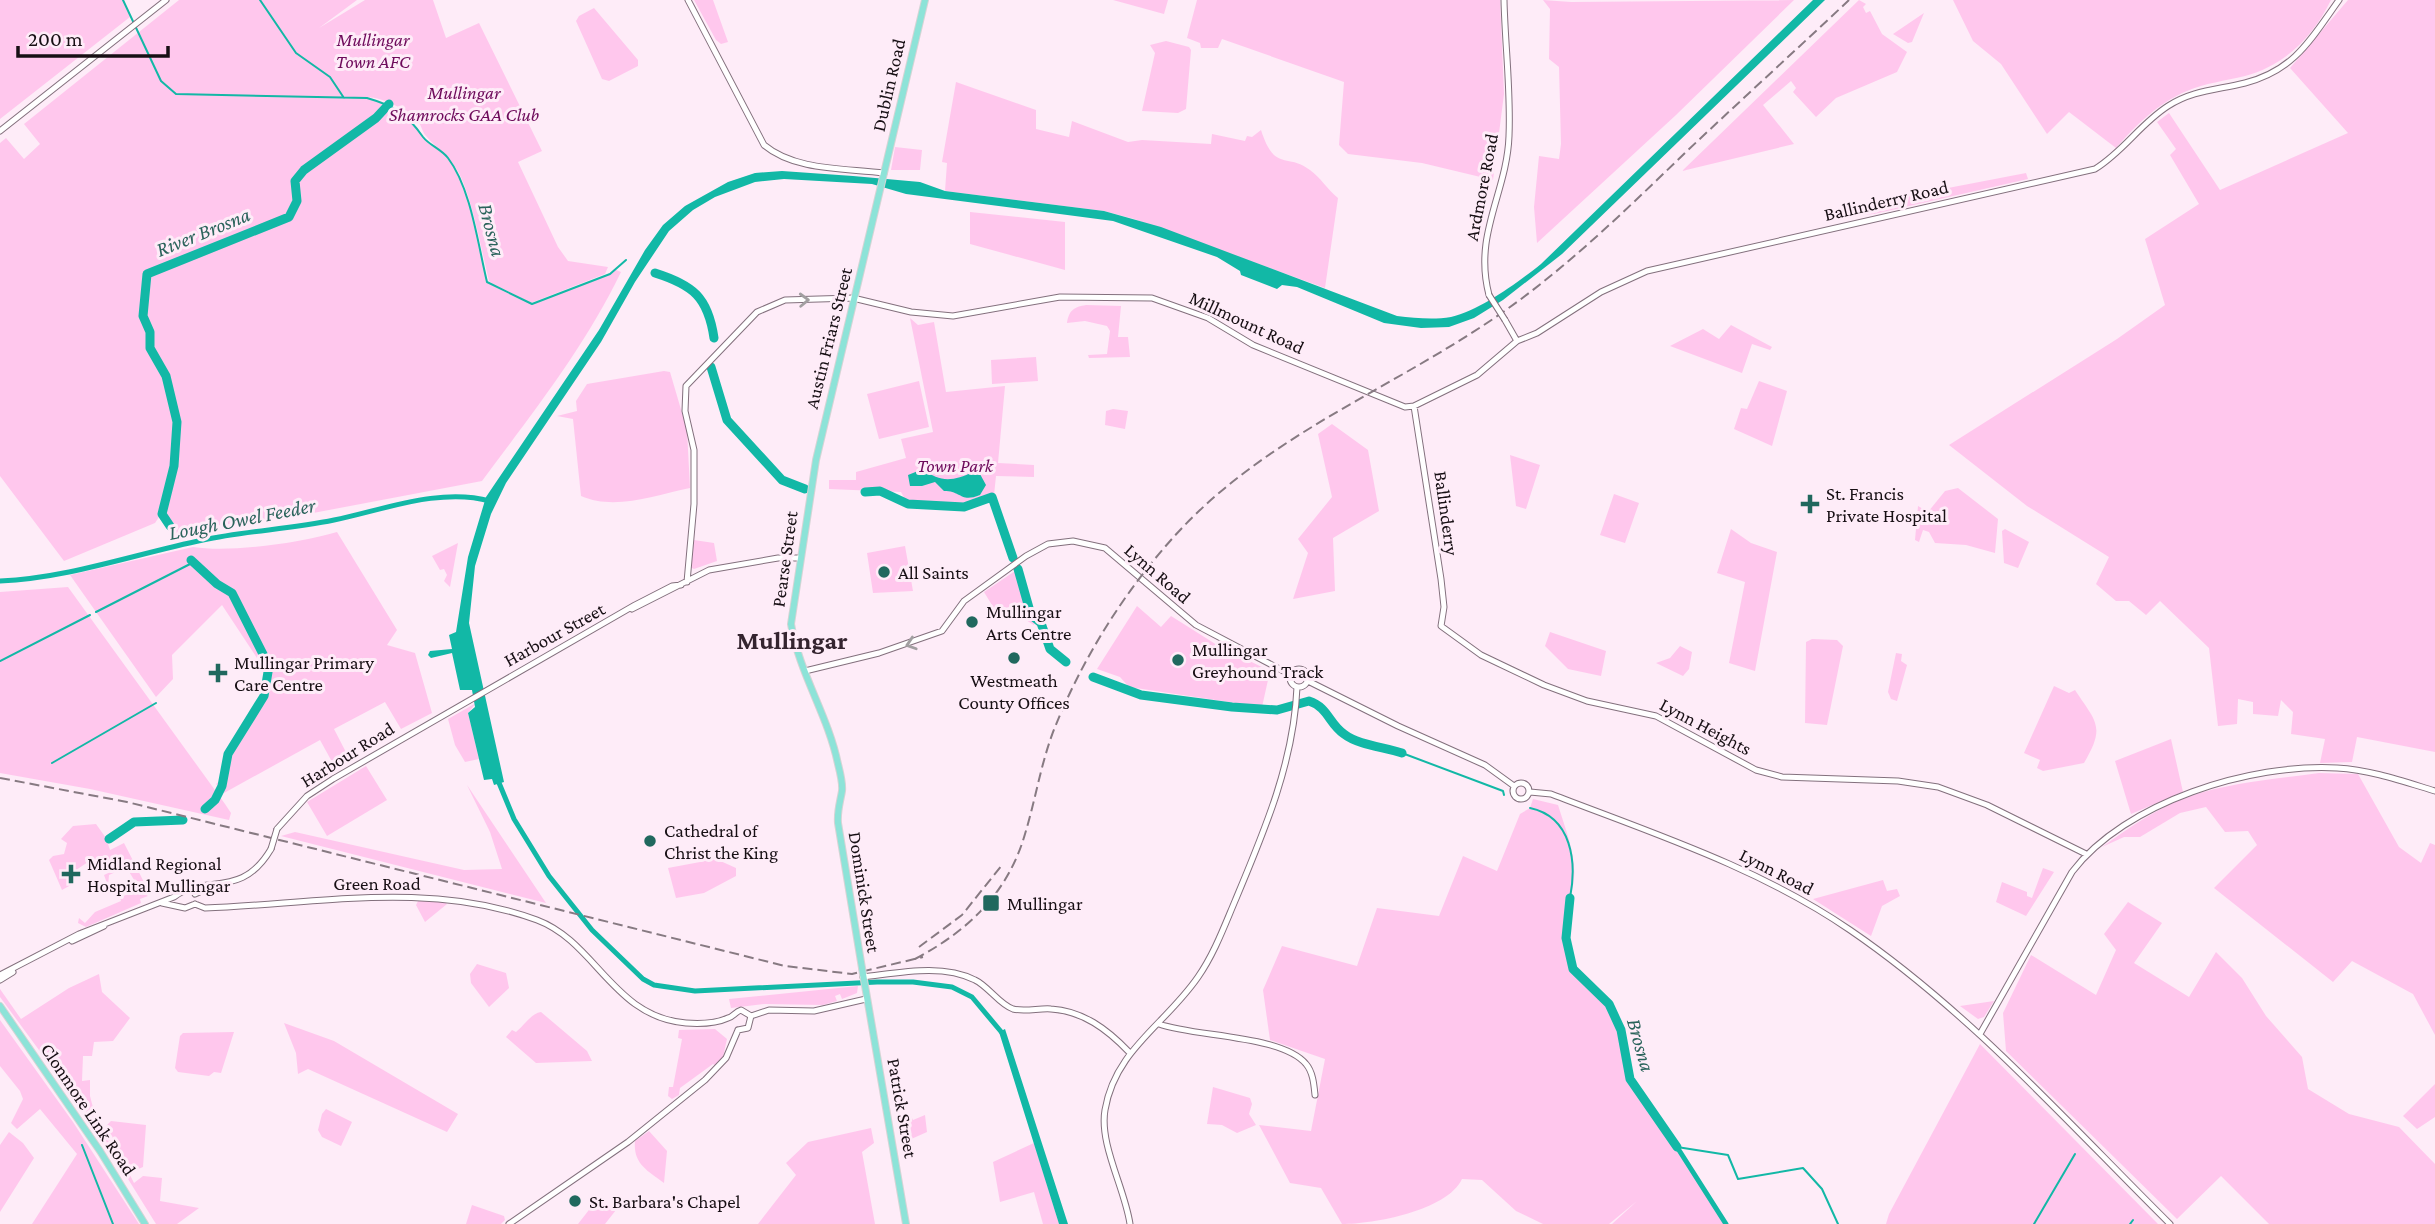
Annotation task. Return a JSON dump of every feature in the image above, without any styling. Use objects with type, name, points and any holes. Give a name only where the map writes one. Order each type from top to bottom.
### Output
[{"type":"main road","name":"Dublin Road","points":[[879,192],[925,0]]},
{"type":"main road","name":"Austin Friars Street","points":[[810,491],[879,192]]},
{"type":"main road","name":"Pearse Street","points":[[810,491],[791,624],[838,762],[842,788],[837,811]]},
{"type":"main road","name":"Dominick Street","points":[[837,811],[866,999]]},
{"type":"main road","name":"Patrick Street","points":[[866,999],[906,1224]]},
{"type":"main road","name":"Clonmore Link Road","points":[[1,1009],[100,1151],[145,1224]]},
{"type":"street","points":[[0,131],[166,0]]},
{"type":"street","points":[[688,0],[764,145],[779,157],[798,162],[883,175]]},
{"type":"street","name":"Ardmore Road","points":[[1504,0],[1509,136],[1491,212],[1483,262],[1489,295],[1517,341]]},
{"type":"street","name":"Ballinderry Road","points":[[1415,406],[1477,374],[1517,341],[1538,333],[1601,292],[1647,271],[2095,169],[2121,152],[2145,122],[2193,92],[2244,83],[2288,64],[2300,54],[2339,0]]},
{"type":"street","name":"Millmount Road","points":[[684,583],[694,503],[694,450],[685,411],[688,384],[757,312],[785,300],[853,299],[911,312],[953,316],[1060,297],[1152,298],[1208,318],[1254,345],[1312,370],[1405,407],[1415,406]]},
{"type":"street","name":"Ballinderry","points":[[1415,406],[1441,579],[1444,607],[1441,626]]},
{"type":"street","name":"Lynn Road","points":[[805,671],[879,653],[942,631],[964,601],[1027,556],[1060,541],[1083,541],[1105,548],[1196,625],[1291,675]]},
{"type":"street","name":"Harbour Street","points":[[452,710],[672,586],[709,570],[737,564],[800,558]]},
{"type":"street","name":"Lynn Heights","points":[[1441,626],[1481,655],[1533,680],[1573,697],[1656,716],[1756,770],[1799,779],[1898,781],[1938,787],[1987,805],[2086,854]]},
{"type":"street","points":[[1301,669],[1306,672],[1308,681],[1302,687],[1297,687],[1290,681],[1291,675],[1301,669]]},
{"type":"street","name":"Lynn Road","points":[[1308,681],[1485,765],[1514,786]]},
{"type":"street","points":[[1130,1224],[1103,1125],[1112,1084],[1129,1052],[1159,1024],[1200,975],[1216,945],[1274,804],[1291,743],[1297,687]]},
{"type":"street","name":"Harbour Road","points":[[192,892],[248,874],[262,863],[271,849],[277,829],[307,796],[452,710]]},
{"type":"street","points":[[1980,1034],[2072,872],[2086,854],[2132,819],[2181,796],[2273,773],[2334,768],[2371,772],[2435,791]]},
{"type":"street","name":"Lynn Road","points":[[1514,786],[1523,783],[1530,792],[1551,794],[1678,842],[1793,895],[1849,928],[1980,1034],[2170,1224]]},
{"type":"street","name":"Lynn Road","points":[[1514,786],[1513,795],[1519,799],[1526,798],[1530,792]]},
{"type":"street","points":[[180,892],[177,899],[180,906]]},
{"type":"street","points":[[180,892],[192,892],[195,904],[188,908],[166,902],[135,913],[0,978],[78,934],[180,892]]},
{"type":"street","name":"Green Road","points":[[195,904],[205,908],[311,900],[452,899],[536,920],[556,930],[610,985],[640,1008],[667,1019],[688,1023],[732,1018]]},
{"type":"street","points":[[120,916],[135,913]]},
{"type":"street","points":[[78,934],[96,930]]},
{"type":"street","points":[[863,974],[913,972],[961,975],[975,980],[1012,1009],[1053,1009],[1079,1014],[1109,1032],[1129,1052]]},
{"type":"street","points":[[751,1016],[748,1028],[738,1030],[733,1026],[732,1018],[741,1010],[751,1016],[769,1010],[814,1011],[866,999]]},
{"type":"street","points":[[1159,1024],[1266,1044],[1290,1053],[1306,1064],[1314,1082],[1315,1095]]},
{"type":"street","points":[[509,1224],[628,1142],[705,1080],[726,1058],[738,1030]]},
{"type":"green space","points":[[0,0],[123,0],[130,17],[0,119]]},
{"type":"green space","points":[[179,0],[357,0],[319,28],[365,0],[433,0],[446,38],[479,23],[542,151],[518,162],[558,247],[568,261],[608,267],[605,274],[531,303],[493,284],[489,281],[467,194],[460,174],[450,161],[468,200],[488,282],[532,304],[610,274],[614,269],[621,272],[574,354],[482,481],[292,517],[212,526],[174,537],[159,517],[155,523],[64,561],[0,476],[0,143],[6,138],[24,159],[40,144],[24,124]],"holes":[[[361,98],[383,100],[406,112],[418,122],[440,150],[428,142],[397,110],[380,101]]]},
{"type":"green space","points":[[694,0],[713,0],[728,42],[721,44],[716,40]]},
{"type":"green space","points":[[1113,0],[1168,0],[1164,14]]},
{"type":"green space","points":[[1197,0],[1500,0],[1504,94],[1493,180],[1422,163],[1348,154],[1339,145],[1344,82],[1222,39],[1218,48],[1201,48],[1200,43],[1187,38]]},
{"type":"green space","points":[[1543,0],[1794,0],[1676,115],[1537,243],[1534,207],[1539,156],[1559,159],[1561,144],[1559,67],[1549,59],[1550,9]]},
{"type":"green space","points":[[1859,0],[1866,4],[1863,7],[1866,13],[1870,11],[1882,34],[1907,52],[1897,72],[1836,98],[1816,117],[1793,92],[1796,88],[1791,81],[1763,105],[1794,144],[1682,171]]},
{"type":"green space","points":[[1953,0],[2331,0],[2316,26],[2285,57],[2259,71],[2201,86],[2176,96],[2148,115],[2116,148],[2069,112],[2047,134],[2001,64],[1973,41]]},
{"type":"green space","points":[[2348,0],[2435,0],[2435,752],[2357,737],[2352,762],[2320,763],[2325,739],[2291,734],[2293,712],[2281,700],[2278,716],[2253,714],[2253,702],[2238,699],[2237,724],[2218,726],[2209,648],[2160,601],[2146,615],[2129,601],[2116,601],[2096,584],[2109,557],[2027,506],[1949,445],[2117,339],[2165,305],[2145,239],[2199,204],[2170,155],[2176,149],[2157,122],[2169,113],[2220,190],[2348,133],[2290,68]]},
{"type":"green space","points":[[594,8],[638,60],[638,66],[609,81],[602,79],[576,21],[579,16]]},
{"type":"green space","points":[[1924,13],[1912,42],[1908,43],[1893,34]]},
{"type":"green space","points":[[1166,41],[1189,47],[1191,50],[1186,109],[1178,113],[1142,111],[1155,53],[1150,45]]},
{"type":"green space","points":[[956,82],[1036,110],[1036,129],[1069,137],[1072,121],[1128,142],[1142,140],[1211,144],[1212,134],[1245,141],[1247,136],[1252,137],[1261,130],[1276,157],[1310,170],[1338,198],[1325,288],[1134,219],[1104,211],[945,191],[947,163],[942,162]]},
{"type":"green space","points":[[895,147],[922,150],[920,170],[891,170]]},
{"type":"green space","points":[[2026,173],[2028,179],[1874,214],[1844,217],[1844,208]]},
{"type":"green space","points":[[970,212],[1065,222],[1065,270],[970,244]]},
{"type":"green space","points":[[1086,305],[1121,306],[1118,337],[1128,337],[1130,357],[1089,358],[1088,355],[1107,354],[1110,331],[1107,326],[1085,321],[1067,323],[1073,310]]},
{"type":"green space","name":"Town Park","points":[[910,318],[918,325],[934,322],[946,392],[1005,386],[998,463],[1034,465],[1034,477],[996,476],[994,495],[961,505],[907,503],[901,492],[829,489],[829,480],[856,480],[856,472],[906,458],[901,439],[933,432]]},
{"type":"green space","points":[[1731,325],[1772,347],[1770,350],[1752,344],[1742,373],[1670,346],[1703,329],[1719,339]]},
{"type":"green space","points":[[1036,357],[1038,381],[992,384],[991,360]]},
{"type":"green space","points":[[670,372],[687,430],[690,488],[621,502],[581,496],[573,419],[557,416],[577,411],[576,401],[587,384]]},
{"type":"green space","points":[[919,381],[929,427],[879,439],[867,394]]},
{"type":"green space","points":[[1759,381],[1787,391],[1772,446],[1734,429],[1741,408],[1747,409]]},
{"type":"green space","points":[[1106,411],[1128,411],[1125,429],[1105,425]]},
{"type":"green space","points":[[1332,424],[1368,450],[1379,511],[1333,538],[1335,591],[1293,599],[1308,553],[1298,539],[1332,497],[1318,434]]},
{"type":"green space","points":[[1510,455],[1540,465],[1526,509],[1516,506]]},
{"type":"green space","points":[[1958,488],[1998,519],[1995,553],[1966,545],[1935,543],[1929,532],[1923,530],[1919,542],[1915,540],[1918,506],[1928,512],[1945,491]]},
{"type":"green space","points":[[1614,494],[1639,503],[1625,543],[1600,535]]},
{"type":"green space","points":[[1731,529],[1751,543],[1777,552],[1755,671],[1729,663],[1745,582],[1717,573]]},
{"type":"green space","points":[[2005,529],[2029,542],[2018,568],[2004,563],[2002,531]]},
{"type":"green space","points":[[337,532],[397,630],[387,645],[415,653],[432,713],[401,729],[385,702],[334,729],[350,760],[336,769],[320,740],[224,793],[216,784],[221,780],[228,755],[238,734],[267,694],[263,667],[222,605],[172,655],[173,679],[156,697],[70,575],[193,547],[226,549],[265,546]]},
{"type":"green space","points":[[694,540],[714,543],[717,561],[694,569],[690,567]]},
{"type":"green space","points":[[458,543],[450,587],[444,581],[447,575],[444,569],[440,570],[432,556]]},
{"type":"green space","points":[[905,546],[913,591],[873,593],[867,553]]},
{"type":"green space","points":[[1018,569],[1031,615],[1036,619],[1034,625],[1011,611],[998,615],[984,592]]},
{"type":"green space","points":[[68,587],[225,804],[231,813],[229,820],[90,789],[0,773],[0,592]]},
{"type":"green space","name":"Mullingar Greyhound Track","points":[[1137,606],[1161,627],[1171,616],[1217,645],[1270,671],[1262,707],[1129,687],[1120,677],[1097,669]]},
{"type":"green space","points":[[1550,632],[1606,651],[1601,676],[1568,669],[1545,646]]},
{"type":"green space","points":[[1812,639],[1837,640],[1843,646],[1827,725],[1805,723],[1806,642]]},
{"type":"green space","points":[[1680,646],[1692,652],[1689,669],[1683,676],[1656,663],[1670,658]]},
{"type":"green space","points":[[1896,653],[1902,654],[1901,661],[1907,665],[1897,701],[1891,699],[1888,692]]},
{"type":"green space","points":[[2054,686],[2069,693],[2075,690],[2093,717],[2096,725],[2095,740],[2084,763],[2043,771],[2037,768],[2040,760],[2024,753]]},
{"type":"green space","points":[[476,703],[468,713],[479,759],[465,762],[455,745],[448,719]]},
{"type":"green space","points":[[2171,739],[2183,792],[2131,814],[2115,761]]},
{"type":"green space","points":[[366,766],[387,800],[327,836],[307,802]]},
{"type":"green space","points":[[2319,773],[2358,774],[2399,847],[2421,863],[2430,843],[2435,845],[2435,1035],[2413,994],[2352,961],[2333,982],[2214,888],[2257,845],[2248,831],[2225,832],[2206,807],[2180,813],[2140,837],[2124,837],[2102,847],[2156,812],[2191,796],[2238,784]]},
{"type":"green space","points":[[467,785],[546,903],[281,836],[295,832],[464,870],[502,869],[490,832]]},
{"type":"green space","points":[[1533,799],[1558,805],[1572,850],[1574,878],[1566,939],[1572,966],[1611,1007],[1634,1084],[1650,1105],[1724,1224],[1612,1224],[1637,1201],[1609,1224],[1543,1224],[1516,1211],[1482,1180],[1462,1179],[1454,1190],[1441,1200],[1408,1214],[1342,1224],[1321,1188],[1290,1183],[1259,1125],[1311,1131],[1325,1059],[1270,1040],[1263,990],[1282,946],[1357,966],[1377,908],[1439,916],[1463,856],[1497,871],[1520,814],[1530,808]]},
{"type":"green space","points":[[96,824],[106,838],[110,850],[124,843],[149,892],[142,886],[133,886],[136,883],[128,870],[122,869],[109,875],[108,886],[104,875],[123,866],[118,856],[97,864],[94,858],[76,870],[81,880],[74,871],[67,877],[71,885],[62,890],[49,860],[53,856],[64,854],[67,843],[61,839],[73,826]]},
{"type":"green space","points":[[716,859],[736,868],[736,876],[704,893],[676,898],[668,868]]},
{"type":"green space","points":[[2043,868],[2054,872],[2026,916],[1996,902],[2002,882],[2027,892],[2027,896],[2032,898]]},
{"type":"green space","points":[[1883,880],[1887,891],[1897,889],[1900,896],[1882,906],[1871,936],[1813,899]]},
{"type":"green space","points":[[137,889],[148,896],[140,899],[141,903],[86,927],[78,923],[79,918],[85,923],[95,912],[121,901],[120,898]]},
{"type":"green space","points":[[418,901],[443,901],[447,904],[425,922],[416,905]]},
{"type":"green space","points":[[2128,902],[2162,923],[2134,963],[2189,997],[2216,952],[2242,978],[2266,1016],[2302,1057],[2308,1089],[2349,1114],[2399,1127],[2435,1164],[2435,1224],[2269,1224],[2221,1176],[2177,1219],[2006,1051],[2003,1013],[2031,955],[2096,995],[2116,950],[2104,934]]},
{"type":"green space","points":[[477,964],[506,973],[509,988],[489,1007],[471,983],[470,974]]},
{"type":"green space","points":[[99,974],[102,992],[130,1018],[113,1041],[94,1042],[92,1056],[83,1056],[82,1081],[90,1080],[90,1096],[98,1127],[105,1127],[111,1121],[146,1125],[143,1167],[129,1173],[134,1183],[143,1176],[162,1178],[160,1201],[199,1208],[177,1224],[156,1224],[69,1084],[62,1077],[61,1080],[0,997],[0,989],[21,1019],[69,988]]},
{"type":"green space","points":[[858,986],[857,993],[842,999],[840,994],[835,996],[837,1001],[823,1005],[765,1004],[731,1008],[729,999]]},
{"type":"green space","points":[[1994,1001],[1984,1017],[1978,1019],[1960,1006]]},
{"type":"green space","points":[[541,1012],[587,1051],[592,1061],[536,1063],[506,1037],[512,1030],[516,1032],[531,1017]]},
{"type":"green space","points":[[0,1020],[73,1122],[139,1224],[32,1224],[77,1154],[40,1109],[17,1129],[11,1123],[23,1099],[20,1091],[0,1066]]},
{"type":"green space","points":[[284,1023],[334,1041],[458,1114],[447,1132],[308,1069],[298,1074],[296,1053]]},
{"type":"green space","points":[[715,1029],[727,1039],[723,1057],[716,1066],[713,1064],[680,1088],[679,1095],[672,1099],[668,1096],[669,1087],[673,1087],[682,1039],[678,1038],[679,1030]]},
{"type":"green space","points":[[234,1032],[221,1073],[214,1072],[209,1076],[178,1072],[175,1068],[180,1036],[183,1033]]},
{"type":"green space","points":[[1980,1044],[2158,1224],[1886,1224]]},
{"type":"green space","points":[[2435,1084],[2435,1117],[2417,1129],[2403,1116]]},
{"type":"green space","points":[[1213,1087],[1250,1098],[1252,1104],[1249,1114],[1256,1125],[1237,1133],[1222,1125],[1207,1124]]},
{"type":"green space","points":[[326,1109],[352,1122],[341,1146],[322,1137],[318,1130]]},
{"type":"green space","points":[[910,1114],[913,1120],[925,1115],[927,1132],[909,1140],[905,1118]]},
{"type":"green space","points":[[871,1128],[874,1143],[862,1152],[875,1224],[758,1224],[796,1175],[786,1163],[808,1142]]},
{"type":"green space","points":[[649,1131],[667,1151],[664,1183],[646,1170],[636,1155],[635,1141]]},
{"type":"green space","points":[[9,1132],[23,1143],[34,1158],[0,1212],[0,1145]]},
{"type":"green space","points":[[1034,1143],[1059,1224],[1043,1224],[1034,1192],[1000,1202],[993,1162]]},
{"type":"green space","points":[[599,1197],[616,1210],[605,1224],[578,1224]]},
{"type":"green space","points":[[472,1205],[504,1216],[505,1220],[501,1224],[466,1224]]},
{"type":"shaded area","points":[[1813,0],[1825,0],[1562,254],[1503,300],[1474,318],[1449,327],[1421,328],[1384,323],[1297,287],[1282,285],[1277,289],[1241,275],[1240,271],[1217,257],[1113,221],[906,194],[872,184],[784,179],[755,182],[715,197],[693,210],[669,231],[635,282],[601,342],[506,483],[491,514],[475,566],[469,623],[504,782],[494,785],[492,779],[484,780],[468,713],[475,707],[472,690],[460,690],[452,653],[431,658],[428,655],[430,651],[452,649],[449,635],[456,632],[468,557],[486,497],[599,330],[645,250],[663,225],[685,206],[728,182],[755,173],[782,171],[920,182],[945,191],[1104,211],[1161,227],[1397,316],[1431,319],[1451,317],[1486,302],[1541,264]]},
{"type":"shaded area","points":[[923,469],[935,477],[947,479],[973,472],[980,474],[986,485],[980,495],[968,498],[944,491],[935,482],[910,486],[908,475]]},
{"type":"shaded area","points":[[1005,1029],[1068,1224],[1059,1224],[999,1032]]},
{"type":"waterway","name":"Brosna","points":[[123,0],[161,81],[176,94],[367,98],[400,112],[426,140],[448,158],[456,170],[473,217],[487,282],[532,304],[610,274],[626,260]]},
{"type":"waterway","points":[[260,0],[296,53],[330,77],[344,98]]},
{"type":"waterway","name":"River Brosna","points":[[170,526],[162,514],[174,466],[177,422],[166,376],[150,348],[150,332],[143,316],[147,274],[289,217],[297,201],[295,181],[304,170],[376,118],[389,104]]},
{"type":"waterway","name":"Brosna","points":[[655,273],[679,282],[696,295],[708,312],[714,338]]},
{"type":"waterway","name":"Brosna","points":[[711,367],[727,420],[782,480],[805,489]]},
{"type":"waterway","name":"Brosna","points":[[865,492],[880,491],[908,504],[964,507],[992,497],[1013,558]]},
{"type":"waterway","name":"Lough Owel Feeder","points":[[0,581],[51,575],[203,540],[318,523],[432,498],[471,497],[490,501]]},
{"type":"waterway","name":"Brosna","points":[[191,560],[217,584],[232,593],[269,666],[264,696],[228,754],[222,786],[215,800],[205,809]]},
{"type":"waterway","points":[[96,612],[194,562]]},
{"type":"waterway","name":"Brosna","points":[[1018,569],[1031,615],[1041,623],[1050,649],[1066,662]]},
{"type":"waterway","points":[[0,661],[90,615]]},
{"type":"waterway","name":"Brosna","points":[[1093,677],[1141,695],[1232,707],[1277,710],[1309,701],[1320,707],[1339,730],[1350,738],[1402,753]]},
{"type":"waterway","points":[[52,763],[156,703]]},
{"type":"waterway","name":"Brosna","points":[[1402,753],[1503,791],[1504,795]]},
{"type":"waterway","points":[[497,778],[514,819],[549,876],[592,930],[643,979],[654,985],[695,991],[877,982],[913,982],[952,987],[972,997],[1003,1034]]},
{"type":"waterway","name":"Brosna","points":[[1530,808],[1544,813],[1563,831],[1573,870],[1570,898]]},
{"type":"waterway","name":"Brosna","points":[[109,839],[134,822],[183,820]]},
{"type":"waterway","name":"Brosna","points":[[1570,898],[1566,938],[1573,969],[1609,1004],[1621,1030],[1630,1079],[1677,1147]]},
{"type":"waterway","points":[[82,1145],[113,1224]]},
{"type":"waterway","name":"Brosna","points":[[1677,1147],[1728,1155],[1738,1179],[1803,1168],[1822,1189],[1838,1224]]},
{"type":"waterway","points":[[1677,1147],[1726,1224]]},
{"type":"waterway","points":[[2034,1224],[2075,1154]]},
{"type":"waterway","points":[[2130,1224],[2133,1220]]},
{"type":"railway","points":[[915,959],[969,923],[997,892],[1018,855],[1050,740],[1078,677],[1105,629],[1136,583],[1171,540],[1208,502],[1292,439],[1473,332],[1540,285],[1604,230],[1849,0]]},
{"type":"railway","points":[[0,778],[127,802],[785,966],[852,974],[923,957]]},
{"type":"railway","points":[[919,947],[962,915],[1002,865]]},
{"type":"place","name":"St. Francis Private Hospital","points":[[1810,504]]},
{"type":"place","name":"All Saints","points":[[884,572]]},
{"type":"place","name":"Mullingar Arts Centre","points":[[972,622]]},
{"type":"place","name":"Westmeath County Offices","points":[[1014,658]]},
{"type":"place","name":"Mullingar Greyhound Track","points":[[1178,660]]},
{"type":"place","name":"Mullingar Primary Care Centre","points":[[218,673]]},
{"type":"place","name":"Cathedral of Christ the King","points":[[650,841]]},
{"type":"place","name":"Midland Regional Hospital Mullingar","points":[[71,874]]},
{"type":"place","name":"Mullingar","points":[[991,903]]},
{"type":"place","name":"St. Barbara's Chapel","points":[[575,1201]]},
{"type":"district","name":"Mullingar","points":[[792,640]]},
{"type":"park label","name":"Mullingar Town AFC","points":[[373,50]]},
{"type":"park label","name":"Mullingar Shamrocks GAA Club","points":[[464,103]]}]
